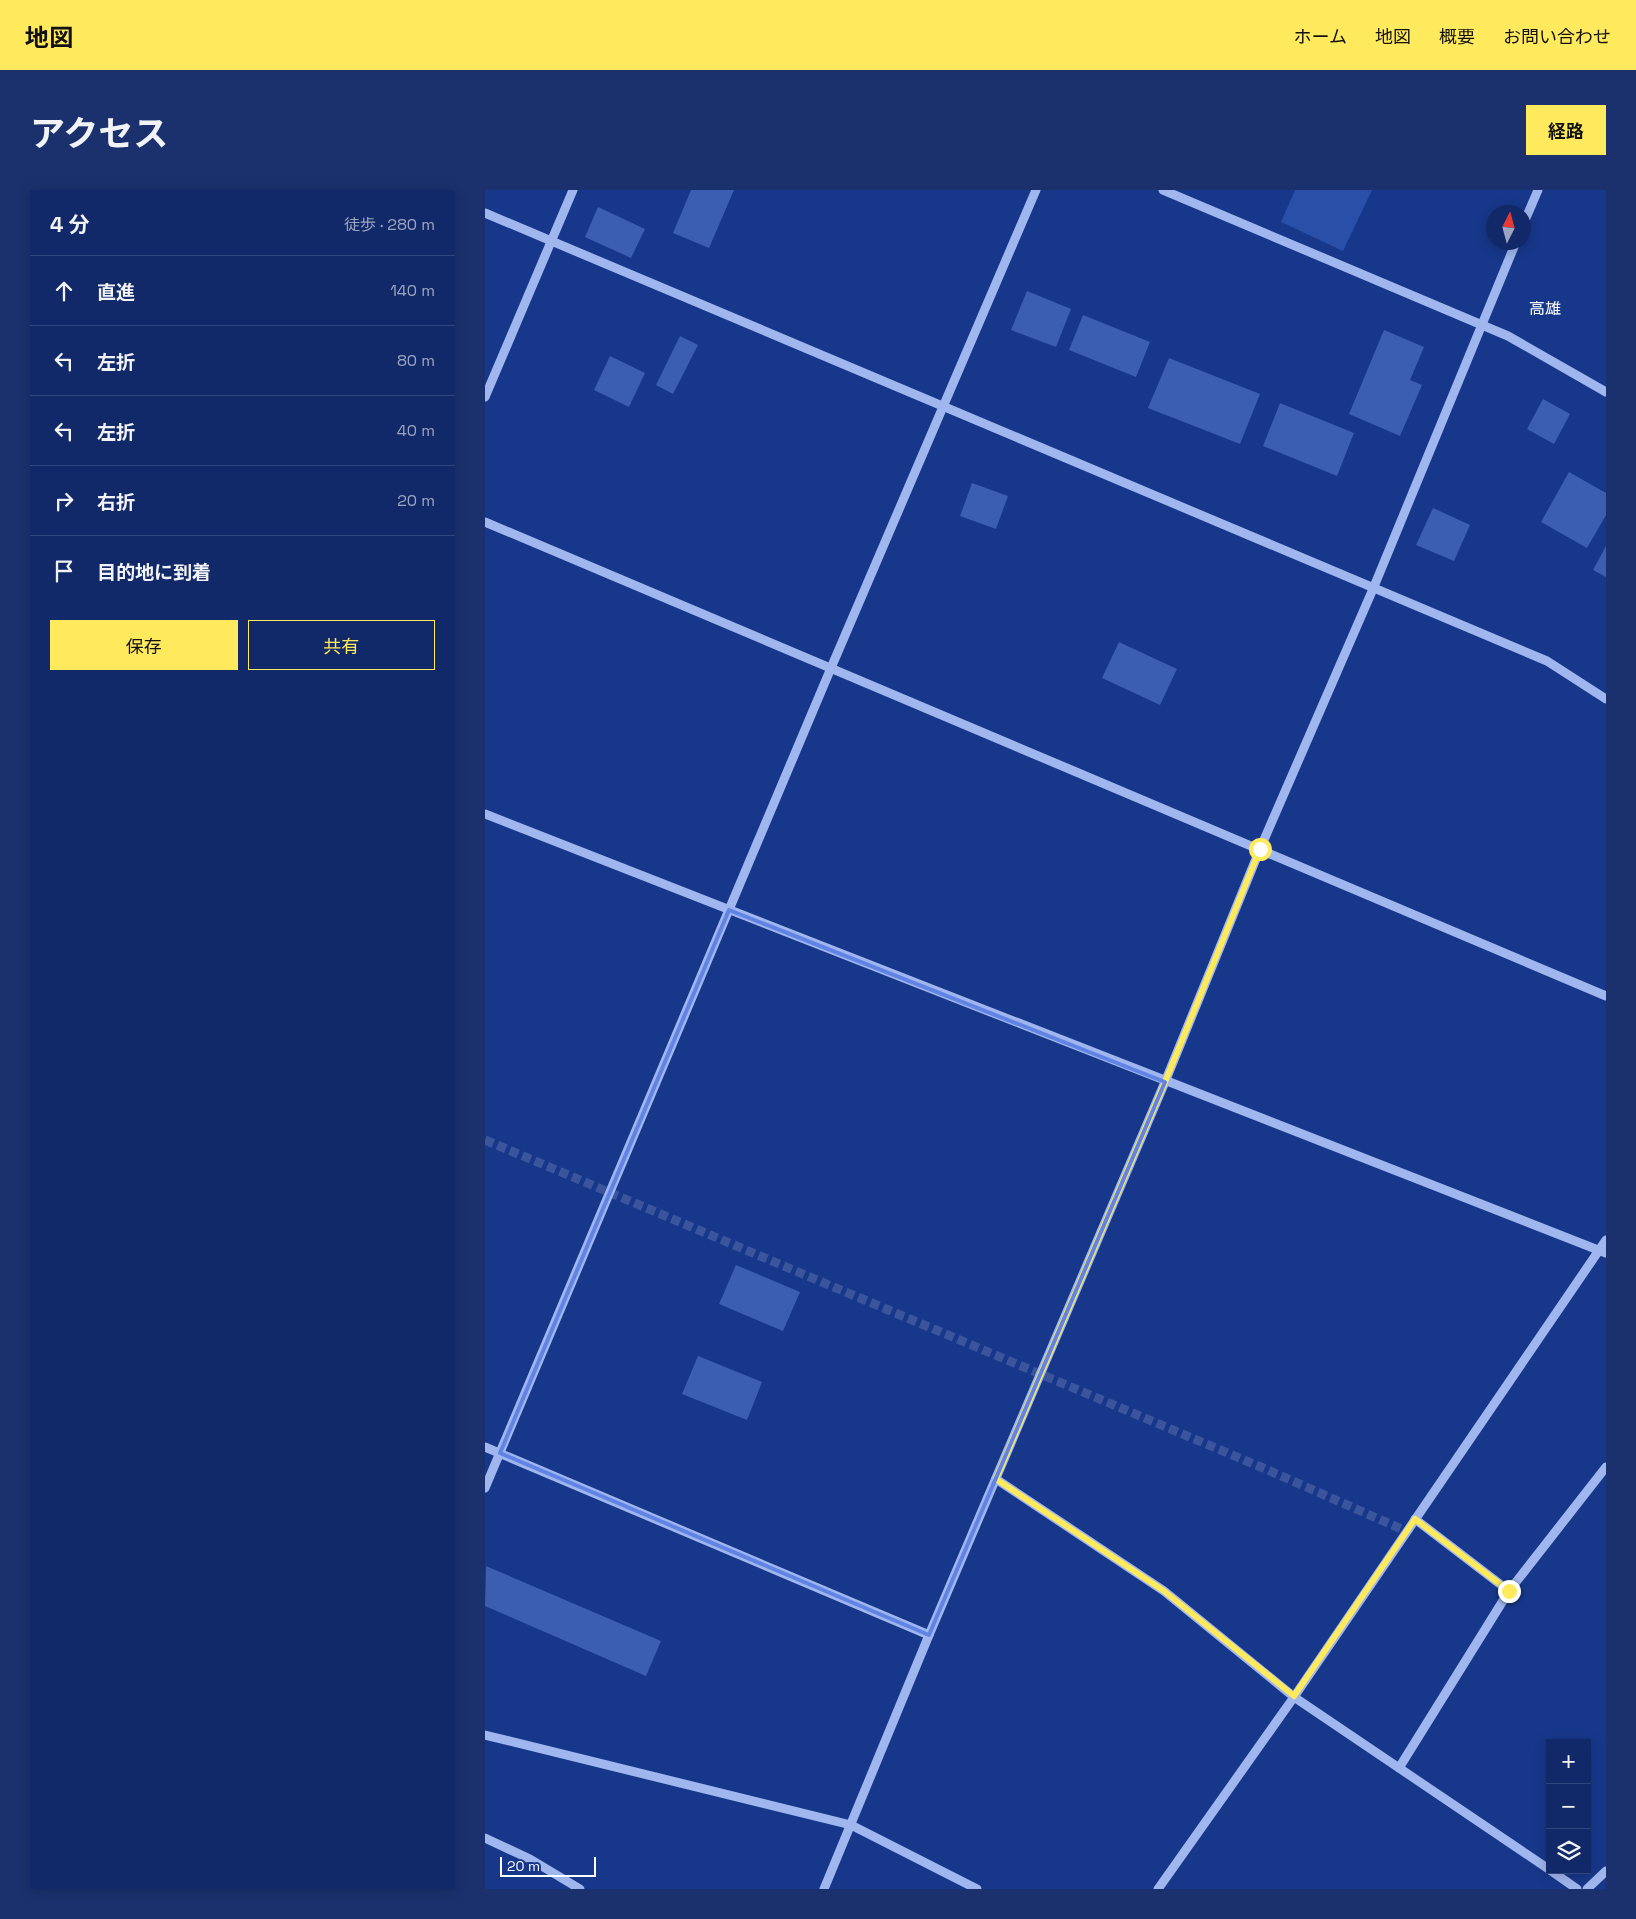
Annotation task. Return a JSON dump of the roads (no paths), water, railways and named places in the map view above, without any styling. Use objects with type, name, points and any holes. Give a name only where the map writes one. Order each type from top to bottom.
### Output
[{"type":"street","points":[[485,397],[573,190]]},
{"type":"street","points":[[485,1488],[831,668],[1036,190]]},
{"type":"street","points":[[1163,190],[1508,336],[1606,392]]},
{"type":"street","points":[[1531,206],[1538,190]]},
{"type":"street","points":[[485,213],[1547,661],[1606,699]]},
{"type":"street","points":[[824,1889],[929,1635],[1165,1082],[1260,849],[1373,589],[1513,250]]},
{"type":"street","points":[[485,522],[1606,996]]},
{"type":"street","points":[[485,814],[1602,1252]]},
{"type":"street","points":[[1158,1889],[1602,1252],[1606,1240]]},
{"type":"street","points":[[485,1447],[929,1635]]},
{"type":"street","points":[[1399,1768],[1509,1591],[1606,1467]]},
{"type":"street","points":[[996,1479],[1164,1591],[1294,1696],[1546,1867]]},
{"type":"street","points":[[1415,1519],[1509,1591]]},
{"type":"street","points":[[485,1736],[851,1825],[977,1889]]},
{"type":"street","points":[[485,1838],[531,1859],[579,1889]]},
{"type":"street","points":[[1587,1889],[1606,1871]]},
{"type":"street","points":[[1556,1874],[1577,1889]]},
{"type":"tunnel","points":[[485,1140],[1261,1467],[1406,1531]]},
{"type":"district","name":"高雄","points":[[1545,308]]}]
